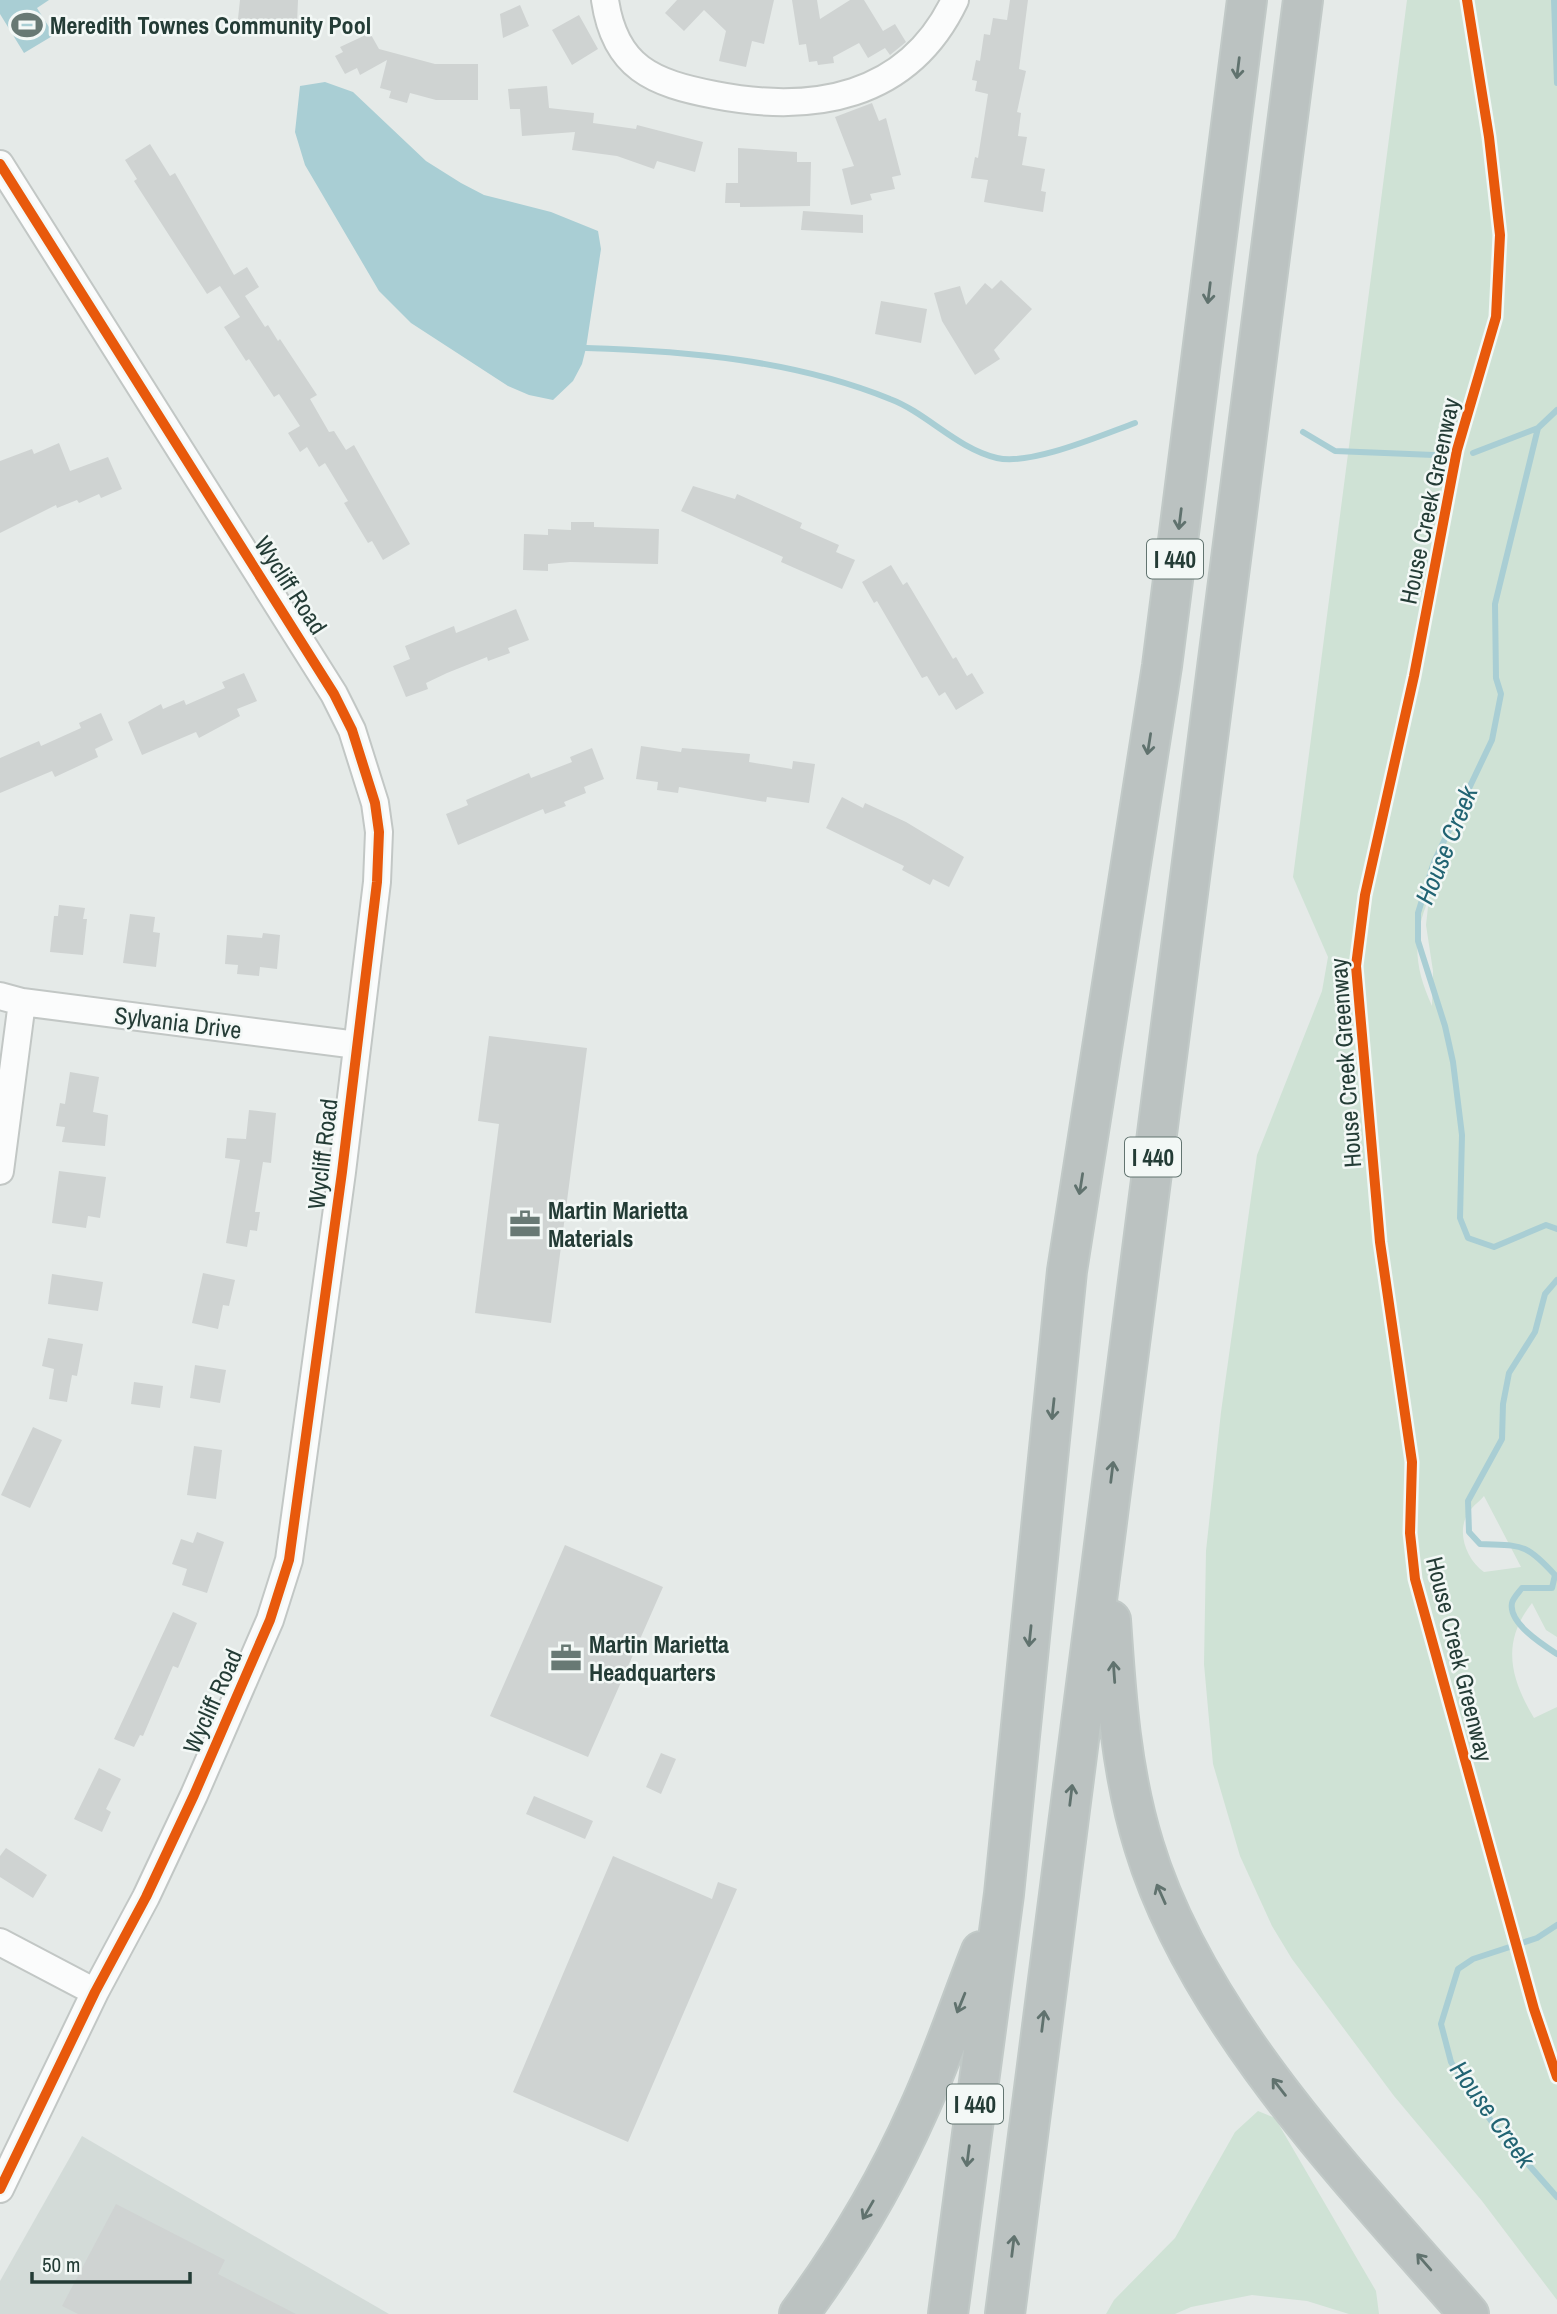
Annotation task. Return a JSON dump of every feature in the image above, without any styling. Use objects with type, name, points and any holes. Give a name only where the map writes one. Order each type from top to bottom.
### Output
[{"type":"highway","name":"I 440","points":[[948,2314],[1004,1894],[1067,1272],[1162,666],[1247,0]]},
{"type":"highway","name":"I 440","points":[[1005,2314],[1303,0]]},
{"type":"highway","points":[[1105,1528],[1116,1708],[1124,1762],[1144,1846],[1177,1930],[1240,2038],[1328,2150],[1469,2314]]},
{"type":"highway","points":[[799,2314],[839,2258],[894,2162],[919,2109],[1004,1894]]},
{"type":"street","points":[[605,0],[616,41],[635,65],[656,80],[684,89],[748,102],[783,104],[820,101],[848,94],[897,71],[928,42],[943,23],[955,0]]},
{"type":"street","name":"Wycliff Road","points":[[0,164],[309,651],[352,730],[366,769],[379,832],[377,882],[357,1045],[289,1560],[270,1620],[194,1795],[0,2189]]},
{"type":"street","points":[[0,1171],[11,999]]},
{"type":"street","name":"Sylvania Drive","points":[[11,999],[357,1045]]},
{"type":"street","points":[[0,1942],[95,1992]]},
{"type":"shaded area","points":[[82,2136],[389,2314],[0,2314],[0,2281]]},
{"type":"green space","points":[[1407,0],[1557,0],[1557,1637],[1546,1630],[1532,1603],[1516,1632],[1512,1660],[1519,1689],[1534,1718],[1557,1707],[1557,2300],[1482,2201],[1394,2096],[1292,1959],[1272,1926],[1240,1856],[1213,1764],[1204,1664],[1206,1551],[1221,1412],[1257,1155],[1322,991],[1328,957],[1293,877]],"holes":[[[1429,898],[1426,925],[1433,971],[1432,1006],[1422,978],[1417,952],[1420,927]],[[1484,1496],[1521,1567],[1484,1572],[1467,1551],[1464,1524],[1472,1508]]]},
{"type":"green space","points":[[1258,2111],[1275,2118],[1376,2291],[1379,2314],[1349,2314],[1307,2301],[1252,2295],[1191,2307],[1175,2314],[1106,2314],[1114,2300],[1175,2238],[1235,2132]]},
{"type":"water","name":"Meredith Townes Community Pool","points":[[0,0],[49,0],[37,8],[54,35],[24,53],[0,14]]},
{"type":"water","points":[[325,82],[353,92],[426,161],[461,183],[484,195],[551,212],[598,231],[601,249],[582,364],[573,381],[553,400],[529,395],[508,386],[411,323],[379,291],[305,165],[295,132],[300,86]]},
{"type":"building","points":[[240,0],[298,0],[297,24],[259,21],[258,30],[237,28]]},
{"type":"building","points":[[677,0],[774,0],[764,44],[752,41],[746,67],[719,61],[726,31],[704,10],[684,31],[665,13]]},
{"type":"building","points":[[792,0],[817,0],[820,19],[850,0],[864,0],[883,31],[895,24],[906,42],[890,55],[885,48],[868,58],[859,43],[833,57],[834,63],[818,65],[817,61],[809,62],[806,44],[799,45]]},
{"type":"building","points":[[1010,0],[1028,0],[1019,69],[1026,71],[1017,112],[1021,113],[1018,136],[1027,137],[1022,165],[1045,169],[1041,191],[1046,192],[1043,212],[984,202],[988,180],[971,178],[975,157],[978,158],[988,94],[975,91],[977,81],[972,80],[976,60],[980,61],[984,34],[990,35],[993,18],[1007,20]]},
{"type":"building","points":[[520,5],[529,26],[503,38],[500,14]]},
{"type":"building","points":[[579,15],[598,49],[572,65],[552,30]]},
{"type":"building","points":[[370,33],[379,49],[435,64],[478,64],[478,100],[436,100],[410,93],[407,103],[389,98],[391,91],[380,88],[387,60],[360,75],[357,68],[345,74],[335,56],[343,52],[340,47]]},
{"type":"building","points":[[547,86],[549,108],[594,113],[593,123],[636,129],[637,125],[703,142],[695,172],[657,161],[654,169],[617,156],[572,150],[575,132],[522,136],[520,109],[510,109],[508,89]]},
{"type":"building","points":[[872,103],[879,121],[886,118],[901,175],[892,177],[895,189],[870,194],[872,200],[851,205],[842,169],[854,166],[835,117]]},
{"type":"building","points":[[150,144],[170,176],[175,173],[234,275],[247,267],[259,287],[245,296],[265,327],[268,325],[278,341],[280,339],[317,395],[310,399],[329,432],[334,431],[346,450],[354,445],[410,544],[383,560],[372,541],[368,543],[344,503],[348,501],[325,463],[319,467],[307,447],[300,452],[288,433],[300,426],[279,394],[274,397],[249,359],[246,361],[224,327],[240,317],[220,286],[207,294],[134,181],[137,179],[125,160]]},
{"type":"building","points":[[738,148],[797,152],[797,162],[811,162],[810,206],[740,207],[740,203],[725,203],[726,183],[738,183]]},
{"type":"building","points":[[803,211],[863,215],[863,233],[801,230]]},
{"type":"building","points":[[1001,280],[1032,309],[994,350],[1000,359],[975,375],[942,321],[934,293],[960,286],[966,305],[985,283],[992,289]]},
{"type":"building","points":[[881,301],[927,309],[921,343],[875,334]]},
{"type":"building","points":[[59,443],[70,471],[108,457],[122,489],[101,498],[99,494],[79,503],[77,500],[57,508],[56,505],[0,533],[0,461],[32,449],[34,454]]},
{"type":"building","points":[[693,486],[735,499],[737,494],[802,523],[800,528],[839,545],[836,552],[855,560],[842,589],[781,562],[783,557],[681,511]]},
{"type":"building","points":[[571,522],[594,522],[594,527],[659,529],[658,564],[570,562],[548,564],[548,571],[523,570],[524,534],[548,535],[548,529],[571,530]]},
{"type":"building","points":[[891,565],[903,585],[907,582],[953,659],[956,657],[967,676],[972,673],[984,693],[956,710],[945,692],[939,696],[927,676],[922,678],[877,601],[874,603],[862,582]]},
{"type":"building","points":[[516,609],[529,640],[508,648],[510,653],[488,661],[487,657],[447,673],[426,683],[428,689],[406,697],[393,666],[410,659],[405,646],[454,626],[456,633]]},
{"type":"building","points":[[244,673],[257,701],[237,709],[240,716],[199,738],[196,732],[142,755],[128,722],[161,704],[163,709],[184,700],[186,705],[225,688],[222,682]]},
{"type":"building","points":[[101,713],[113,740],[95,749],[98,757],[55,777],[52,771],[0,793],[0,758],[39,741],[41,746],[81,728],[79,723]]},
{"type":"building","points":[[641,746],[681,752],[682,748],[750,754],[749,762],[792,769],[793,761],[815,764],[809,803],[767,797],[766,802],[679,787],[678,793],[657,790],[658,782],[636,779]]},
{"type":"building","points":[[592,748],[604,779],[584,787],[586,793],[564,802],[566,806],[545,814],[543,809],[458,845],[446,814],[468,805],[466,800],[529,773],[531,778],[572,762],[570,757]]},
{"type":"building","points":[[842,797],[863,808],[865,803],[906,822],[964,857],[949,887],[933,879],[930,885],[902,870],[904,866],[826,828]]},
{"type":"building","points":[[59,905],[85,908],[83,919],[87,919],[83,955],[50,952],[54,916],[58,916]]},
{"type":"building","points":[[130,914],[155,917],[153,932],[160,933],[156,967],[123,963]]},
{"type":"building","points":[[263,933],[280,935],[277,969],[260,967],[259,976],[237,974],[238,965],[225,964],[227,935],[262,938]]},
{"type":"building","name":"Martin Marietta Materials","points":[[489,1036],[587,1048],[551,1323],[475,1313],[499,1124],[478,1121]]},
{"type":"building","points":[[70,1072],[99,1077],[93,1112],[108,1115],[105,1146],[62,1142],[65,1127],[56,1126],[60,1103],[65,1104]]},
{"type":"building","points":[[249,1110],[276,1113],[271,1163],[263,1162],[255,1212],[260,1212],[257,1231],[250,1230],[247,1247],[226,1243],[240,1160],[225,1158],[227,1138],[246,1139]]},
{"type":"building","points":[[59,1171],[106,1177],[100,1218],[88,1216],[86,1228],[52,1223]]},
{"type":"building","points":[[203,1273],[235,1280],[229,1306],[223,1305],[218,1329],[192,1323]]},
{"type":"building","points":[[52,1274],[103,1282],[98,1311],[48,1304]]},
{"type":"building","points":[[48,1338],[83,1344],[77,1376],[72,1375],[67,1402],[49,1399],[54,1369],[42,1366]]},
{"type":"building","points":[[195,1365],[226,1370],[220,1403],[190,1398]]},
{"type":"building","points":[[134,1382],[163,1386],[160,1408],[131,1404]]},
{"type":"building","points":[[33,1427],[62,1440],[30,1508],[1,1495]]},
{"type":"building","points":[[194,1446],[222,1450],[216,1499],[187,1495]]},
{"type":"building","points":[[197,1532],[224,1542],[207,1593],[182,1585],[187,1569],[172,1564],[181,1539],[193,1543]]},
{"type":"building","points":[[565,1545],[663,1587],[588,1757],[490,1716]]},
{"type":"building","points":[[173,1612],[197,1623],[178,1668],[173,1666],[143,1736],[140,1735],[134,1747],[114,1739]]},
{"type":"building","points":[[661,1753],[676,1759],[661,1794],[646,1787]]},
{"type":"building","points":[[99,1768],[121,1779],[106,1809],[111,1812],[102,1832],[74,1819]]},
{"type":"building","points":[[534,1796],[593,1821],[585,1839],[526,1814]]},
{"type":"building","points":[[6,1848],[47,1875],[33,1898],[0,1877],[0,1856]]},
{"type":"building","points":[[613,1856],[712,1899],[718,1882],[737,1889],[628,2142],[513,2092]]},
{"type":"building","points":[[116,2204],[225,2260],[218,2274],[296,2314],[78,2314],[62,2306]]},
{"type":"waterway","name":"House Creek","points":[[1554,0],[1557,83]]},
{"type":"waterway","points":[[586,348],[701,355],[816,375],[904,405],[968,447],[997,458],[1028,458],[1046,454],[1135,423]]},
{"type":"waterway","name":"House Creek","points":[[1557,410],[1538,428],[1495,604],[1496,678],[1501,694],[1492,740],[1434,862],[1418,913],[1418,941],[1445,1026],[1453,1062],[1462,1135],[1460,1218],[1468,1238],[1494,1247],[1546,1225],[1557,1229]]},
{"type":"waterway","points":[[1473,453],[1538,428]]},
{"type":"waterway","points":[[1303,432],[1335,451],[1434,455]]},
{"type":"waterway","name":"House Creek","points":[[1557,1280],[1545,1294],[1535,1332],[1509,1373],[1503,1404],[1502,1439],[1468,1501],[1469,1532],[1480,1544],[1522,1548],[1537,1557],[1555,1575],[1552,1588],[1522,1588],[1512,1603],[1512,1611],[1521,1626],[1557,1654]]},
{"type":"waterway","name":"House Creek","points":[[1557,1925],[1537,1938],[1473,1959],[1458,1969],[1441,2024],[1451,2062],[1466,2086],[1497,2129],[1557,2197]]},
{"type":"cycle path","name":"House Creek Greenway","points":[[1467,0],[1489,137],[1500,235],[1496,317],[1457,450],[1414,676],[1365,895],[1356,966],[1380,1242],[1412,1462],[1410,1533],[1415,1579],[1534,2009],[1557,2077]]},
{"type":"cycle path","points":[[0,164],[334,694],[352,730],[375,803],[379,832],[377,882],[342,1172],[289,1560],[270,1620],[194,1795],[0,2189]]},
{"type":"place","name":"Meredith Townes Community Pool","points":[[27,25]]},
{"type":"place","name":"Martin Marietta Materials","points":[[525,1224]]},
{"type":"place","name":"Martin Marietta Headquarters","points":[[566,1658]]}]
